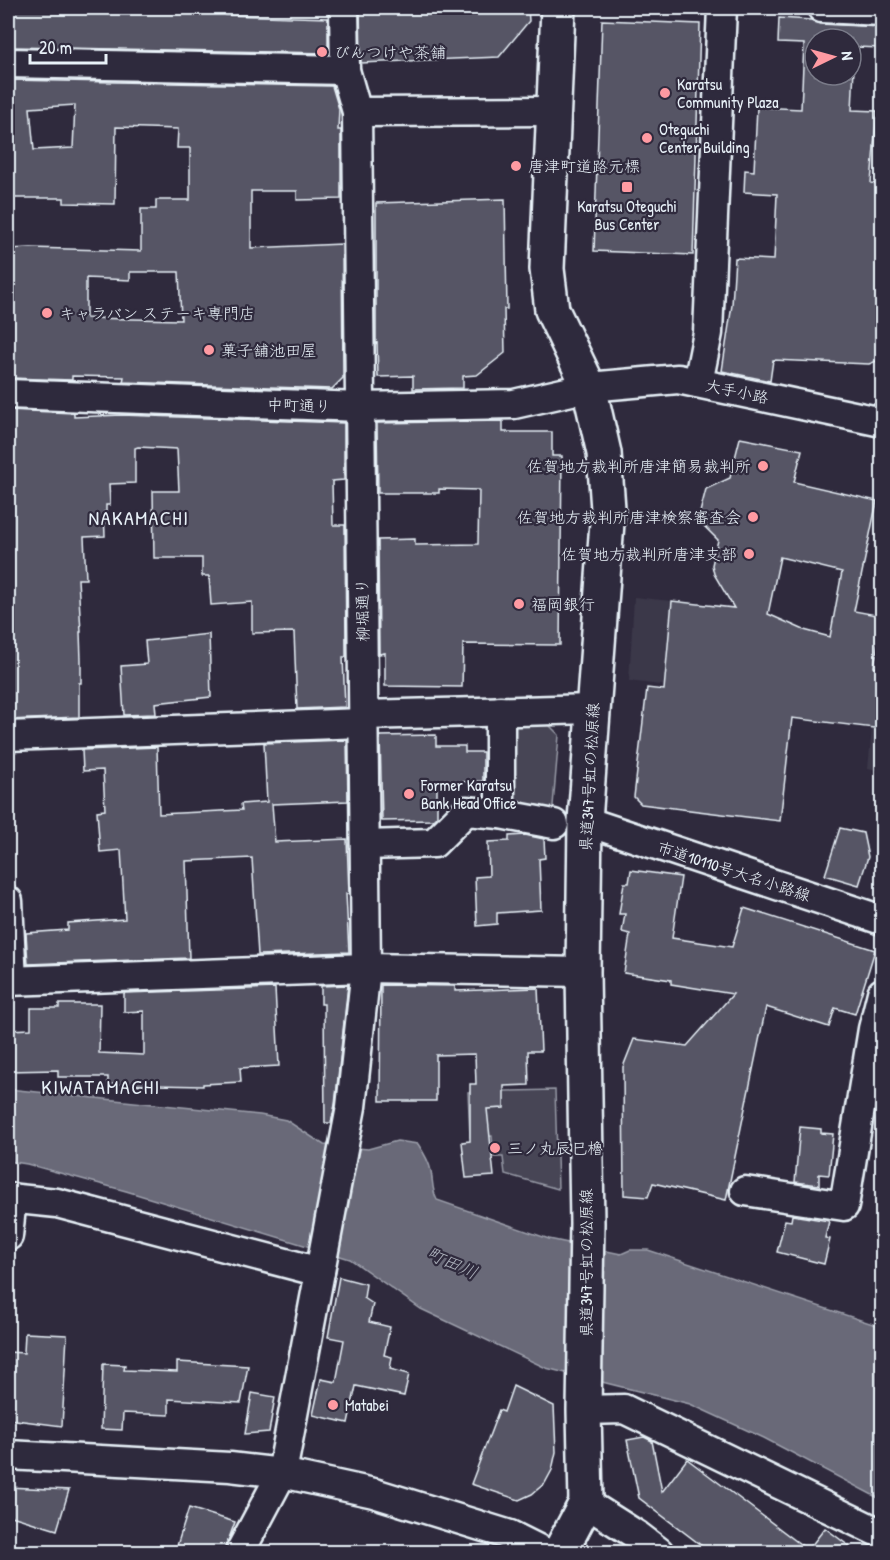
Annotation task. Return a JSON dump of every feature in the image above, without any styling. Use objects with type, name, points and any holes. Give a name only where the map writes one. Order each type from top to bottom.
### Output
[{"type":"main road","name":"県道347号虹の松原線","points":[[558,8],[547,269],[552,310],[589,387],[604,453],[608,509],[592,709],[569,823],[583,972],[587,1223],[584,1401],[586,1503],[560,1552]]},
{"type":"street","name":"柳堀通り","points":[[240,1552],[282,1473],[351,1107],[366,968],[357,112],[345,69],[344,8]]},
{"type":"street","points":[[698,383],[708,333],[722,8]]},
{"type":"street","points":[[822,8],[882,11]]},
{"type":"street","points":[[8,63],[345,69]]},
{"type":"street","points":[[357,112],[553,111]]},
{"type":"street","name":"大手小路","points":[[589,387],[678,379],[882,422]]},
{"type":"street","name":"中町通り","points":[[8,394],[360,406],[514,404],[589,387]]},
{"type":"street","points":[[8,736],[500,711],[592,709]]},
{"type":"street","points":[[500,711],[500,814]]},
{"type":"street","name":"市道10110号大名小路線","points":[[365,845],[434,843],[466,810],[569,823],[882,920]]},
{"type":"street","points":[[8,901],[10,981],[366,968],[583,972]]},
{"type":"street","points":[[745,1191],[844,1206],[873,1029],[882,993]]},
{"type":"street","points":[[8,1236],[10,1198],[57,1203],[320,1272]]},
{"type":"street","points":[[584,1401],[624,1409],[882,1534]]},
{"type":"street","points":[[8,1455],[230,1467],[282,1473],[374,1493],[510,1535],[544,1552]]},
{"type":"street","points":[[586,1503],[659,1552]]},
{"type":"path","points":[[492,1143],[494,1158]]},
{"type":"shaded area","points":[[634,597],[763,611],[882,670],[882,771],[868,768],[872,728],[826,722],[830,707],[629,681]]},
{"type":"shaded area","points":[[548,724],[559,735],[552,817],[508,808],[507,725]]},
{"type":"shaded area","points":[[555,1090],[558,1189],[505,1174],[503,1157],[494,1157],[492,1136],[470,1137],[468,1092]]},
{"type":"water","name":"町田川","points":[[8,1089],[260,1115],[286,1120],[324,1145],[368,1149],[397,1141],[418,1144],[429,1164],[437,1200],[549,1239],[621,1254],[630,1250],[648,1250],[882,1327],[882,1500],[764,1438],[690,1404],[546,1368],[421,1309],[350,1259],[126,1191],[8,1161]]},
{"type":"building","points":[[8,8],[226,8],[226,15],[328,18],[328,53],[8,47]]},
{"type":"building","points":[[360,8],[528,8],[529,21],[499,57],[361,63]]},
{"type":"building","points":[[779,18],[811,20],[821,24],[882,27],[882,48],[863,47],[863,27],[803,27],[803,44],[778,43]]},
{"type":"building","name":"Oteguchi Center Building","points":[[602,20],[700,24],[693,255],[594,251]]},
{"type":"building","points":[[803,66],[803,87],[853,87],[852,110],[877,111],[871,183],[881,184],[880,355],[877,361],[869,364],[773,360],[770,381],[722,371],[732,305],[735,258],[774,260],[777,194],[744,192],[745,170],[754,171],[757,107],[801,109]]},
{"type":"building","points":[[8,80],[332,86],[339,109],[338,130],[341,130],[341,199],[297,200],[297,191],[251,191],[251,248],[342,244],[343,378],[332,389],[123,382],[124,377],[72,376],[72,380],[8,378],[8,249],[141,251],[141,209],[156,209],[156,200],[190,200],[190,148],[177,148],[178,129],[116,127],[115,204],[64,203],[64,198],[8,198]],"holes":[[[75,105],[73,148],[34,150],[30,108]],[[130,272],[179,272],[181,320],[86,318],[86,278],[130,280]]]},
{"type":"building","points":[[505,199],[507,309],[504,309],[505,353],[477,375],[463,376],[463,388],[413,389],[413,376],[378,377],[376,203]]},
{"type":"building","points":[[8,410],[74,413],[74,417],[122,415],[344,423],[344,480],[332,481],[333,525],[345,525],[346,657],[343,657],[345,707],[297,709],[294,632],[252,633],[252,602],[211,605],[209,576],[202,576],[202,558],[154,558],[153,491],[179,491],[177,449],[138,447],[135,448],[135,483],[109,484],[110,505],[106,505],[106,512],[104,512],[105,536],[84,537],[86,579],[78,579],[81,632],[79,717],[8,720],[9,638],[13,638],[10,582],[8,582]]},
{"type":"building","points":[[503,421],[503,432],[552,432],[552,456],[562,456],[560,645],[463,644],[462,687],[385,686],[385,653],[379,654],[378,540],[415,539],[415,545],[478,544],[479,490],[439,489],[439,493],[378,493],[377,423]]},
{"type":"building","points":[[740,438],[802,450],[794,482],[877,501],[854,611],[882,616],[874,667],[882,670],[882,729],[792,718],[780,821],[641,804],[634,797],[647,688],[664,690],[672,601],[734,608],[714,574],[712,565],[718,540],[698,520],[706,489],[730,478]],"holes":[[[780,557],[842,572],[830,637],[804,630],[768,614]]]},
{"type":"building","points":[[209,634],[211,697],[155,703],[156,714],[124,715],[121,666],[147,664],[145,641]]},
{"type":"building","name":"Former Karatsu Bank Head Office","points":[[436,735],[436,746],[465,746],[465,752],[483,752],[483,781],[437,783],[437,816],[433,820],[382,821],[380,736]]},
{"type":"building","points":[[347,740],[348,801],[272,804],[275,842],[347,839],[349,894],[346,894],[349,952],[258,955],[252,858],[186,861],[189,958],[28,964],[26,933],[68,930],[68,923],[125,919],[121,850],[100,852],[97,811],[105,810],[103,770],[83,771],[82,750],[157,747],[159,814],[242,810],[241,804],[267,802],[264,743]]},
{"type":"building","points":[[840,828],[863,833],[868,857],[859,885],[825,875]]},
{"type":"building","points":[[525,835],[544,839],[545,858],[539,859],[541,910],[497,913],[497,924],[477,926],[475,877],[489,876],[488,842],[509,841],[509,836]]},
{"type":"building","points":[[631,870],[681,877],[672,938],[732,947],[744,908],[875,950],[855,1014],[835,1008],[829,1027],[766,1007],[726,1200],[653,1183],[648,1197],[624,1195],[623,1067],[634,1039],[687,1046],[733,994],[671,984],[671,980],[624,973],[630,934],[622,932],[625,914],[619,914],[624,883],[629,883]]},
{"type":"building","points":[[348,985],[335,1105],[331,1123],[325,1123],[324,1004],[321,1004],[321,986]]},
{"type":"building","points":[[381,985],[455,986],[455,991],[538,988],[541,1051],[528,1051],[529,1085],[504,1086],[504,1108],[487,1109],[494,1176],[466,1178],[462,1142],[470,1141],[470,1084],[476,1084],[475,1054],[436,1055],[436,1101],[380,1101]]},
{"type":"building","points":[[275,988],[279,1066],[240,1068],[241,1082],[203,1084],[203,1086],[108,1084],[108,1077],[58,1077],[58,1070],[8,1071],[8,1030],[31,1029],[31,1008],[59,1008],[59,1004],[100,1004],[99,1053],[144,1055],[144,1011],[124,1012],[124,993]]},
{"type":"building","points":[[800,1127],[821,1129],[821,1133],[833,1134],[829,1175],[819,1174],[819,1185],[795,1182]]},
{"type":"building","points":[[792,1215],[829,1221],[825,1238],[830,1239],[824,1264],[777,1252],[785,1220],[791,1221]]},
{"type":"building","points":[[339,1277],[366,1284],[364,1298],[373,1304],[369,1322],[390,1327],[384,1355],[392,1357],[390,1369],[409,1374],[404,1396],[356,1386],[348,1423],[313,1415],[321,1379],[336,1382],[344,1340],[328,1337]]},
{"type":"building","points":[[25,1333],[67,1335],[62,1426],[8,1419],[8,1352],[24,1353]]},
{"type":"building","points":[[177,1362],[248,1366],[241,1403],[169,1399],[169,1415],[123,1413],[122,1430],[101,1429],[103,1364],[125,1365],[124,1370],[177,1372]]},
{"type":"building","points":[[513,1386],[554,1406],[556,1452],[552,1470],[545,1483],[532,1494],[519,1500],[471,1484],[499,1410],[504,1412]]},
{"type":"building","points":[[252,1393],[275,1397],[269,1432],[245,1434]]},
{"type":"building","points":[[644,1437],[652,1441],[662,1492],[687,1459],[808,1550],[825,1528],[857,1552],[710,1552],[639,1498],[627,1440]]},
{"type":"building","points":[[8,1487],[69,1490],[57,1530],[8,1515]]},
{"type":"building","points":[[189,1508],[235,1522],[224,1552],[175,1552]]},
{"type":"place","name":"びんつけや茶舗","points":[[322,52]]},
{"type":"place","name":"Karatsu Community Plaza","points":[[665,93]]},
{"type":"place","name":"Oteguchi Center Building","points":[[647,138]]},
{"type":"place","name":"唐津町道路元標","points":[[516,166]]},
{"type":"place","name":"Karatsu Oteguchi Bus Center","points":[[627,187]]},
{"type":"place","name":"キャラバン ステーキ専門店","points":[[47,313]]},
{"type":"place","name":"菓子舗池田屋","points":[[209,350]]},
{"type":"place","name":"佐賀地方裁判所唐津簡易裁判所","points":[[763,466]]},
{"type":"place","name":"佐賀地方裁判所唐津検察審査会","points":[[753,517]]},
{"type":"place","name":"佐賀地方裁判所唐津支部","points":[[749,554]]},
{"type":"place","name":"福岡銀行","points":[[519,604]]},
{"type":"place","name":"Former Karatsu Bank Head Office","points":[[409,794]]},
{"type":"place","name":"三ノ丸辰巳櫓","points":[[495,1148]]},
{"type":"place","name":"Matabei","points":[[333,1405]]},
{"type":"district","name":"NAKAMACHI","points":[[139,518]]},
{"type":"district","name":"KIWATAMACHI","points":[[101,1087]]}]
